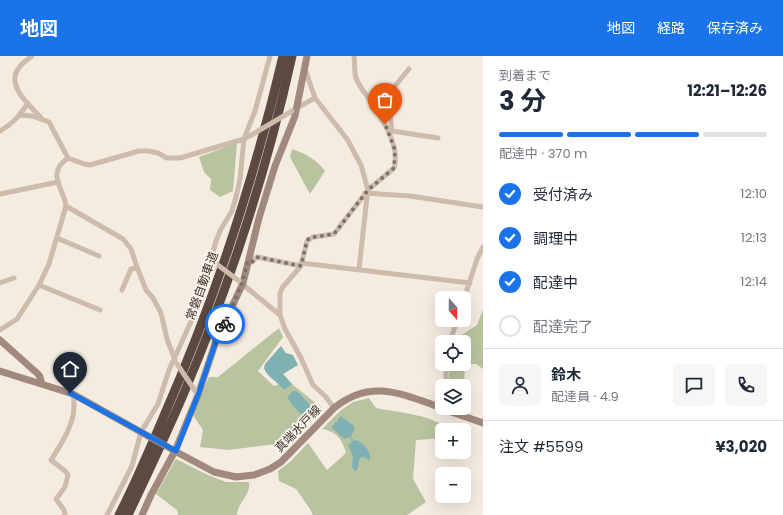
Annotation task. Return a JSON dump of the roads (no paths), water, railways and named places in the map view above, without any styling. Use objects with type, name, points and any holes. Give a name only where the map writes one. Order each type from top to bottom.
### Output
[{"type":"highway","name":"常磐自動車道","points":[[119,515],[180,380],[204,319],[255,163],[283,56]]},
{"type":"highway","name":"常磐自動車道","points":[[128,515],[186,388],[221,296],[266,159],[284,94],[292,56]]},
{"type":"street","points":[[107,515],[132,466],[158,404],[169,370],[176,361],[198,306],[212,261],[216,241],[221,229],[232,211],[240,179],[244,139],[255,111],[270,56]]},
{"type":"street","points":[[142,515],[151,495],[176,451],[216,341],[248,261],[261,210],[275,166],[295,116],[294,110],[307,56]]},
{"type":"street","points":[[354,56],[357,79],[390,132]]},
{"type":"street","points":[[29,57],[19,67],[15,74],[14,82],[18,92],[42,119]]},
{"type":"street","points":[[305,67],[315,98],[347,139],[361,165],[367,197],[359,269]]},
{"type":"street","points":[[334,408],[325,396],[313,385],[301,358],[285,329],[280,315],[280,294],[282,288],[301,264],[309,238],[334,234],[367,192],[394,168],[395,150],[390,132],[388,98],[395,86],[409,69]]},
{"type":"street","points":[[20,115],[42,119],[49,122],[68,158],[90,165],[140,151],[158,153],[167,158],[180,158],[244,139],[315,98]]},
{"type":"street","points":[[0,131],[20,115],[28,103]]},
{"type":"street","points":[[390,132],[438,138]]},
{"type":"street","points":[[0,330],[17,319],[40,285],[50,264],[66,206],[65,197],[58,182],[56,172],[68,158]]},
{"type":"street","points":[[0,194],[58,182]]},
{"type":"street","points":[[367,192],[410,196],[483,207]]},
{"type":"street","points":[[66,206],[123,239],[130,249],[146,290],[158,306],[161,313],[167,339],[176,361],[197,394]]},
{"type":"street","points":[[57,238],[99,256]]},
{"type":"street","points":[[467,291],[477,259],[483,247]]},
{"type":"street","points":[[248,261],[252,262],[257,257],[301,264],[470,282]]},
{"type":"street","points":[[212,261],[280,315]]},
{"type":"street","points":[[122,290],[131,269],[137,267]]},
{"type":"street","points":[[0,283],[14,278]]},
{"type":"street","points":[[40,285],[100,310]]},
{"type":"street","points":[[0,340],[38,374],[42,384]]},
{"type":"street","name":"真端水戸線","points":[[0,371],[74,394],[204,467],[224,475],[236,477],[254,475],[270,469],[281,462],[334,408],[346,399],[357,394],[378,390],[405,395],[435,404]]},
{"type":"street","points":[[65,515],[64,510],[56,499],[65,487],[68,475],[51,460],[65,436],[73,415],[74,394]]},
{"type":"street","name":"真端水戸線","points":[[463,415],[483,423]]},
{"type":"water","points":[[281,346],[286,353],[293,355],[298,365],[283,374],[292,384],[284,390],[267,374],[264,368],[265,364]]},
{"type":"water","points":[[293,391],[298,392],[315,410],[315,414],[301,414],[293,406],[287,397]]},
{"type":"water","points":[[341,416],[354,426],[354,431],[351,436],[353,441],[357,440],[360,442],[366,448],[370,456],[369,460],[363,457],[360,458],[357,470],[355,471],[352,467],[353,457],[348,445],[352,442],[350,437],[344,439],[331,427],[338,422],[337,421]]}]
